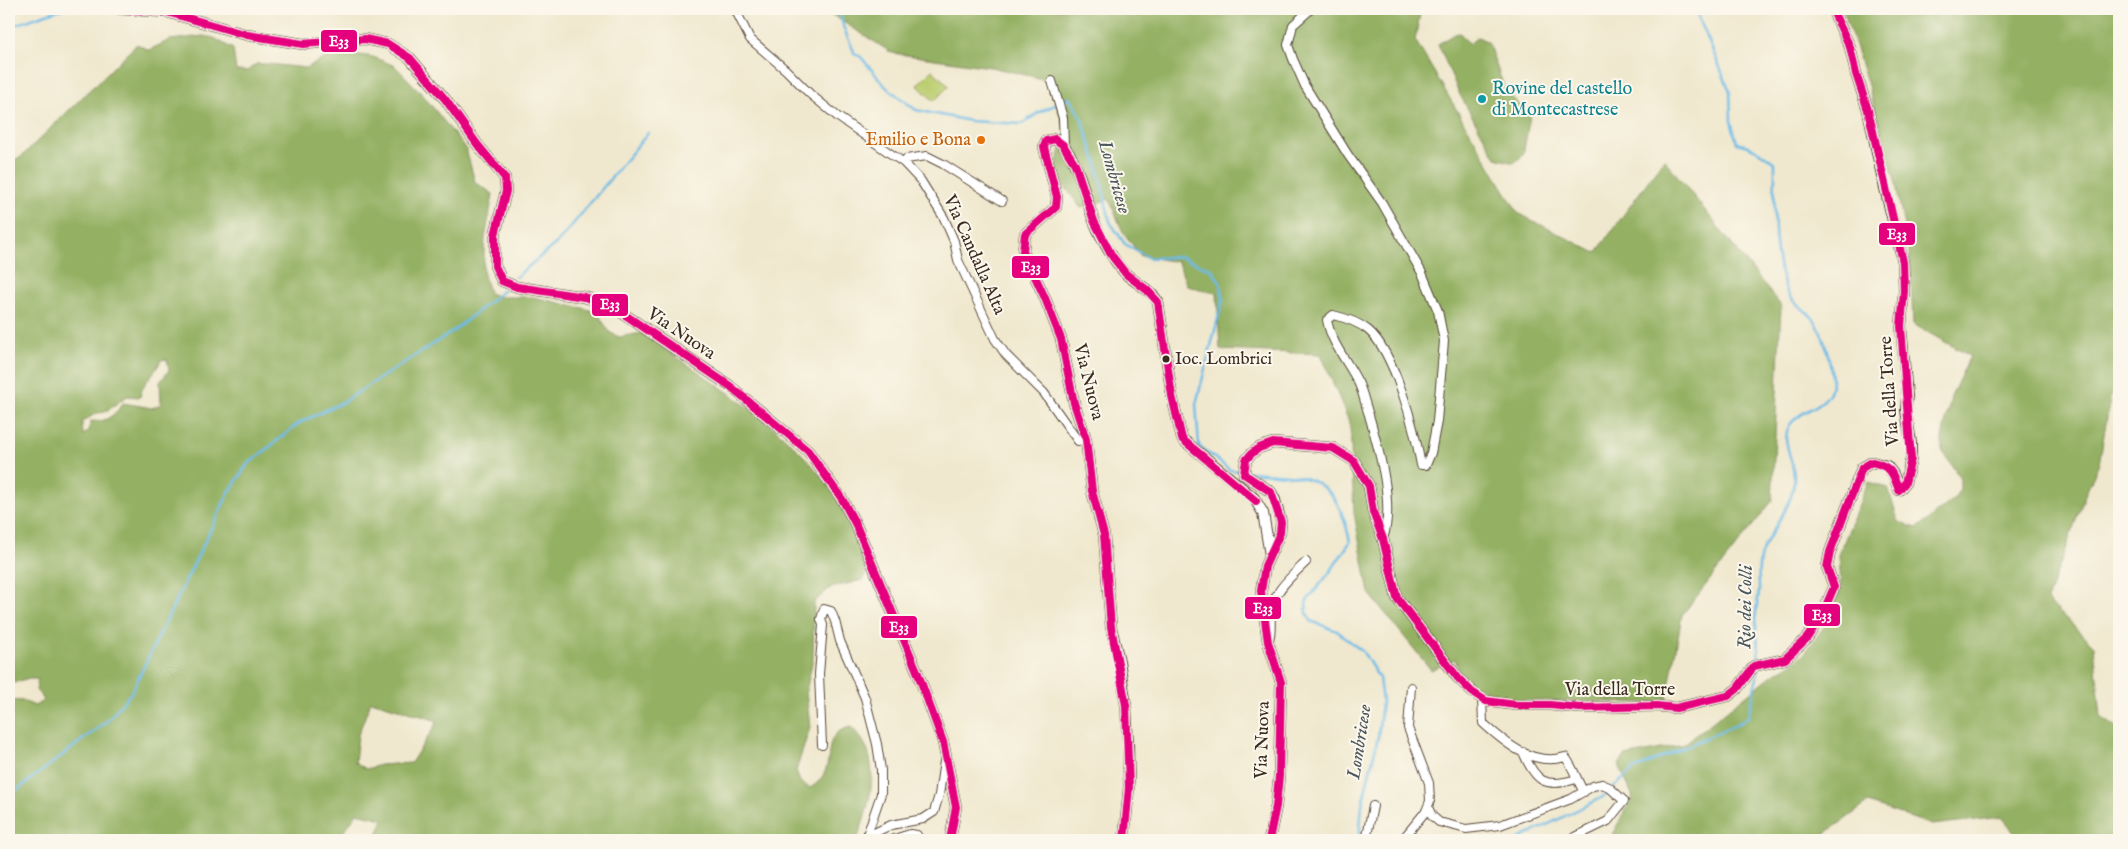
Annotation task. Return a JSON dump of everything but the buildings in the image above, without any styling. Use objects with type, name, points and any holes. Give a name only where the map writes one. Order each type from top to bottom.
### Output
[{"type":"street","name":"Via Nuova","points":[[120,9],[167,12],[247,35],[302,44],[366,39],[388,44],[410,58],[505,178],[506,191],[496,235],[495,266],[502,281],[517,287],[584,296],[609,304],[730,386],[808,451],[842,499],[856,525],[910,654],[946,750],[956,806],[950,840]]},
{"type":"street","name":"Via Candalla Alta","points":[[735,9],[750,39],[810,94],[838,117],[904,163],[921,181],[944,218],[954,241],[958,260],[995,339],[1006,355],[1044,392],[1078,441],[1086,439]]},
{"type":"street","points":[[1311,9],[1292,25],[1288,45],[1293,59],[1304,86],[1348,156],[1382,203],[1422,273],[1438,311],[1444,342],[1437,421],[1431,453],[1426,465],[1421,465],[1399,385],[1382,348],[1369,331],[1350,319],[1333,315],[1327,320],[1333,339],[1358,382],[1382,461],[1387,528],[1383,539]]},
{"type":"street","name":"Via della Torre","points":[[1482,699],[1516,705],[1550,705],[1580,708],[1657,706],[1676,708],[1728,696],[1737,689],[1754,666],[1786,659],[1806,638],[1828,602],[1834,587],[1827,567],[1830,552],[1862,468],[1872,462],[1887,466],[1893,474],[1899,490],[1905,484],[1911,459],[1911,443],[1906,410],[1907,396],[1901,326],[1904,291],[1903,262],[1868,110],[1845,35],[1832,9]]},
{"type":"street","points":[[1052,81],[1062,118],[1064,146]]},
{"type":"street","name":"Via Nuova","points":[[1124,840],[1129,786],[1126,706],[1119,661],[1111,627],[1104,536],[1092,491],[1086,439],[1074,403],[1061,339],[1045,298],[1023,251],[1025,234],[1046,218],[1056,207],[1057,197],[1045,153],[1046,141],[1054,139],[1064,146],[1079,174],[1095,221],[1111,256],[1126,274],[1150,291],[1158,302],[1172,396],[1182,439],[1254,498],[1261,507],[1270,555],[1265,566],[1261,591],[1268,642],[1281,682],[1279,776],[1276,806],[1269,840]]},
{"type":"street","points":[[904,163],[906,159],[926,156],[943,164],[1002,201]]},
{"type":"street","points":[[1270,555],[1280,533],[1280,513],[1270,492],[1244,474],[1246,460],[1258,448],[1273,444],[1333,448],[1354,461],[1369,486],[1373,512],[1383,539],[1397,598],[1458,678],[1482,699],[1482,724],[1523,752],[1540,759],[1552,761],[1564,757],[1570,762],[1576,779],[1584,792]]},
{"type":"street","points":[[1268,642],[1272,630],[1270,611],[1276,596],[1284,584],[1306,562]]},
{"type":"street","points":[[822,745],[819,674],[823,625],[821,619],[824,609],[830,611],[835,621],[840,641],[865,698],[877,744],[881,794],[868,832],[874,833],[891,825],[923,819],[934,812],[941,788],[946,750]]},
{"type":"street","points":[[1402,840],[1428,807],[1430,800],[1429,783],[1408,728],[1411,687]]},
{"type":"street","points":[[1523,752],[1535,775],[1546,783],[1560,783],[1576,779]]},
{"type":"street","points":[[1428,807],[1432,816],[1439,822],[1466,829],[1500,826],[1571,799],[1593,786],[1602,784],[1609,787],[1624,801],[1608,821],[1569,840]]},
{"type":"street","points":[[1366,840],[1373,806]]},
{"type":"street","points":[[891,840],[910,834],[917,834],[919,840]]},
{"type":"green space","points":[[823,9],[1421,9],[1415,40],[1518,213],[1596,253],[1664,159],[1781,306],[1772,501],[1682,615],[1666,703],[1509,700],[1463,682],[1455,659],[1431,670],[1369,593],[1354,513],[1350,424],[1321,354],[1220,350],[1217,293],[1187,286],[1178,262],[1141,256],[1123,232],[1109,199],[1081,208],[1054,172],[1066,133],[1048,80],[991,67],[892,53]]},
{"type":"green space","points":[[1843,9],[2119,9],[2119,375],[2110,400],[2099,464],[2085,495],[2047,600],[2094,646],[2101,717],[2119,729],[2119,834],[2109,840],[2021,840],[2002,817],[1932,825],[1868,803],[1816,840],[1609,840],[1633,797],[1619,765],[1625,756],[1683,745],[1771,676],[1797,660],[1805,653],[1826,624],[1841,587],[1839,554],[1868,482],[1888,488],[1898,521],[1918,528],[1954,499],[1960,489],[1960,478],[1942,450],[1942,438],[1951,397],[1970,356],[1913,324],[1910,257],[1895,180],[1867,82]]},
{"type":"green space","points":[[1460,33],[1469,44],[1478,37],[1488,42],[1505,90],[1530,116],[1523,155],[1514,163],[1496,158],[1460,95],[1438,44],[1454,34]]},
{"type":"green space","points":[[203,36],[214,38],[233,49],[236,71],[247,71],[256,64],[306,68],[338,52],[373,57],[395,66],[423,95],[466,149],[475,182],[493,194],[485,238],[483,271],[489,293],[500,297],[533,297],[587,309],[598,313],[609,332],[619,337],[642,333],[772,426],[817,471],[845,513],[867,569],[863,580],[830,588],[814,602],[813,658],[806,692],[810,727],[796,771],[800,782],[810,788],[820,780],[825,771],[830,744],[840,731],[851,727],[862,739],[868,752],[872,781],[870,796],[857,840],[375,840],[383,819],[357,813],[338,840],[9,840],[9,700],[23,701],[35,706],[44,700],[36,690],[38,679],[25,679],[9,685],[9,161],[20,158],[137,44],[149,50],[170,40]],"holes":[[[167,359],[169,370],[160,382],[161,404],[152,408],[123,403],[110,417],[101,421],[91,421],[88,432],[83,435],[82,422],[97,413],[105,412],[127,396],[140,397],[143,387],[161,360]],[[371,701],[438,721],[411,763],[380,765],[366,769],[355,762],[358,735]]]},
{"type":"green space","points":[[932,70],[949,86],[934,101],[917,85]]},
{"type":"waterway","points":[[9,27],[61,9]]},
{"type":"waterway","name":"Lombricese","points":[[839,9],[844,29],[855,54],[861,57],[886,87],[916,110],[970,121],[1022,124],[1038,113],[1069,98],[1081,117],[1097,164],[1110,222],[1125,244],[1149,258],[1181,257],[1212,270],[1220,282],[1223,299],[1196,404],[1199,446],[1230,470],[1242,471]]},
{"type":"waterway","name":"Rio dei Colli","points":[[1695,9],[1730,91],[1731,121],[1737,143],[1753,148],[1775,163],[1775,225],[1781,272],[1787,292],[1796,304],[1812,317],[1820,331],[1830,362],[1832,382],[1831,389],[1824,400],[1793,421],[1787,432],[1787,446],[1794,474],[1793,490],[1790,500],[1767,541],[1760,559],[1759,593],[1756,613],[1759,662]]},
{"type":"waterway","points":[[516,277],[559,241],[648,133]]},
{"type":"waterway","points":[[9,796],[106,722],[131,693],[228,494],[247,465],[299,423],[343,402],[452,332],[504,290]]},
{"type":"waterway","name":"Lombricese","points":[[1247,472],[1287,475],[1316,483],[1327,491],[1337,503],[1344,519],[1350,542],[1330,572],[1306,602],[1307,613],[1311,621],[1337,631],[1363,652],[1379,678],[1382,702],[1378,737],[1362,805],[1359,840]]},
{"type":"waterway","name":"Rio dei Colli","points":[[1517,840],[1603,797],[1633,770],[1739,723],[1748,717],[1759,668]]},
{"type":"transit line","name":"E33","points":[[120,9],[167,12],[247,35],[303,44],[365,39],[388,44],[410,58],[445,99],[477,144],[505,178],[506,191],[495,235],[495,266],[502,281],[517,287],[584,297],[609,304],[730,386],[808,451],[842,499],[856,525],[917,671],[943,742],[956,807],[950,840]]},
{"type":"transit line","name":"E33","points":[[1269,840],[1276,806],[1279,776],[1281,682],[1268,642],[1261,591],[1265,566],[1280,533],[1281,522],[1271,492],[1244,474],[1246,460],[1259,448],[1273,443],[1333,448],[1354,461],[1369,486],[1373,512],[1383,539],[1397,598],[1458,678],[1472,692],[1486,701],[1516,705],[1550,705],[1580,708],[1657,706],[1676,708],[1728,696],[1737,689],[1754,666],[1785,659],[1807,638],[1822,615],[1834,587],[1827,567],[1830,552],[1862,468],[1872,462],[1884,466],[1893,475],[1899,490],[1905,483],[1911,459],[1901,326],[1904,291],[1903,262],[1868,110],[1856,74],[1850,47],[1832,9]]},
{"type":"transit line","name":"E33","points":[[1124,840],[1129,787],[1126,705],[1111,627],[1104,535],[1092,491],[1086,439],[1074,403],[1061,339],[1045,298],[1023,251],[1025,234],[1056,207],[1057,197],[1044,147],[1046,141],[1055,139],[1063,145],[1075,164],[1094,221],[1112,256],[1126,274],[1147,290],[1158,302],[1172,396],[1182,439],[1256,501]]},
{"type":"place","name":"Rovine del castello di Montecastrese","points":[[1482,99]]},
{"type":"place","name":"Emilio e Bona","points":[[981,140]]},
{"type":"place","name":"Ioc. Lombrici","points":[[1166,359]]}]
